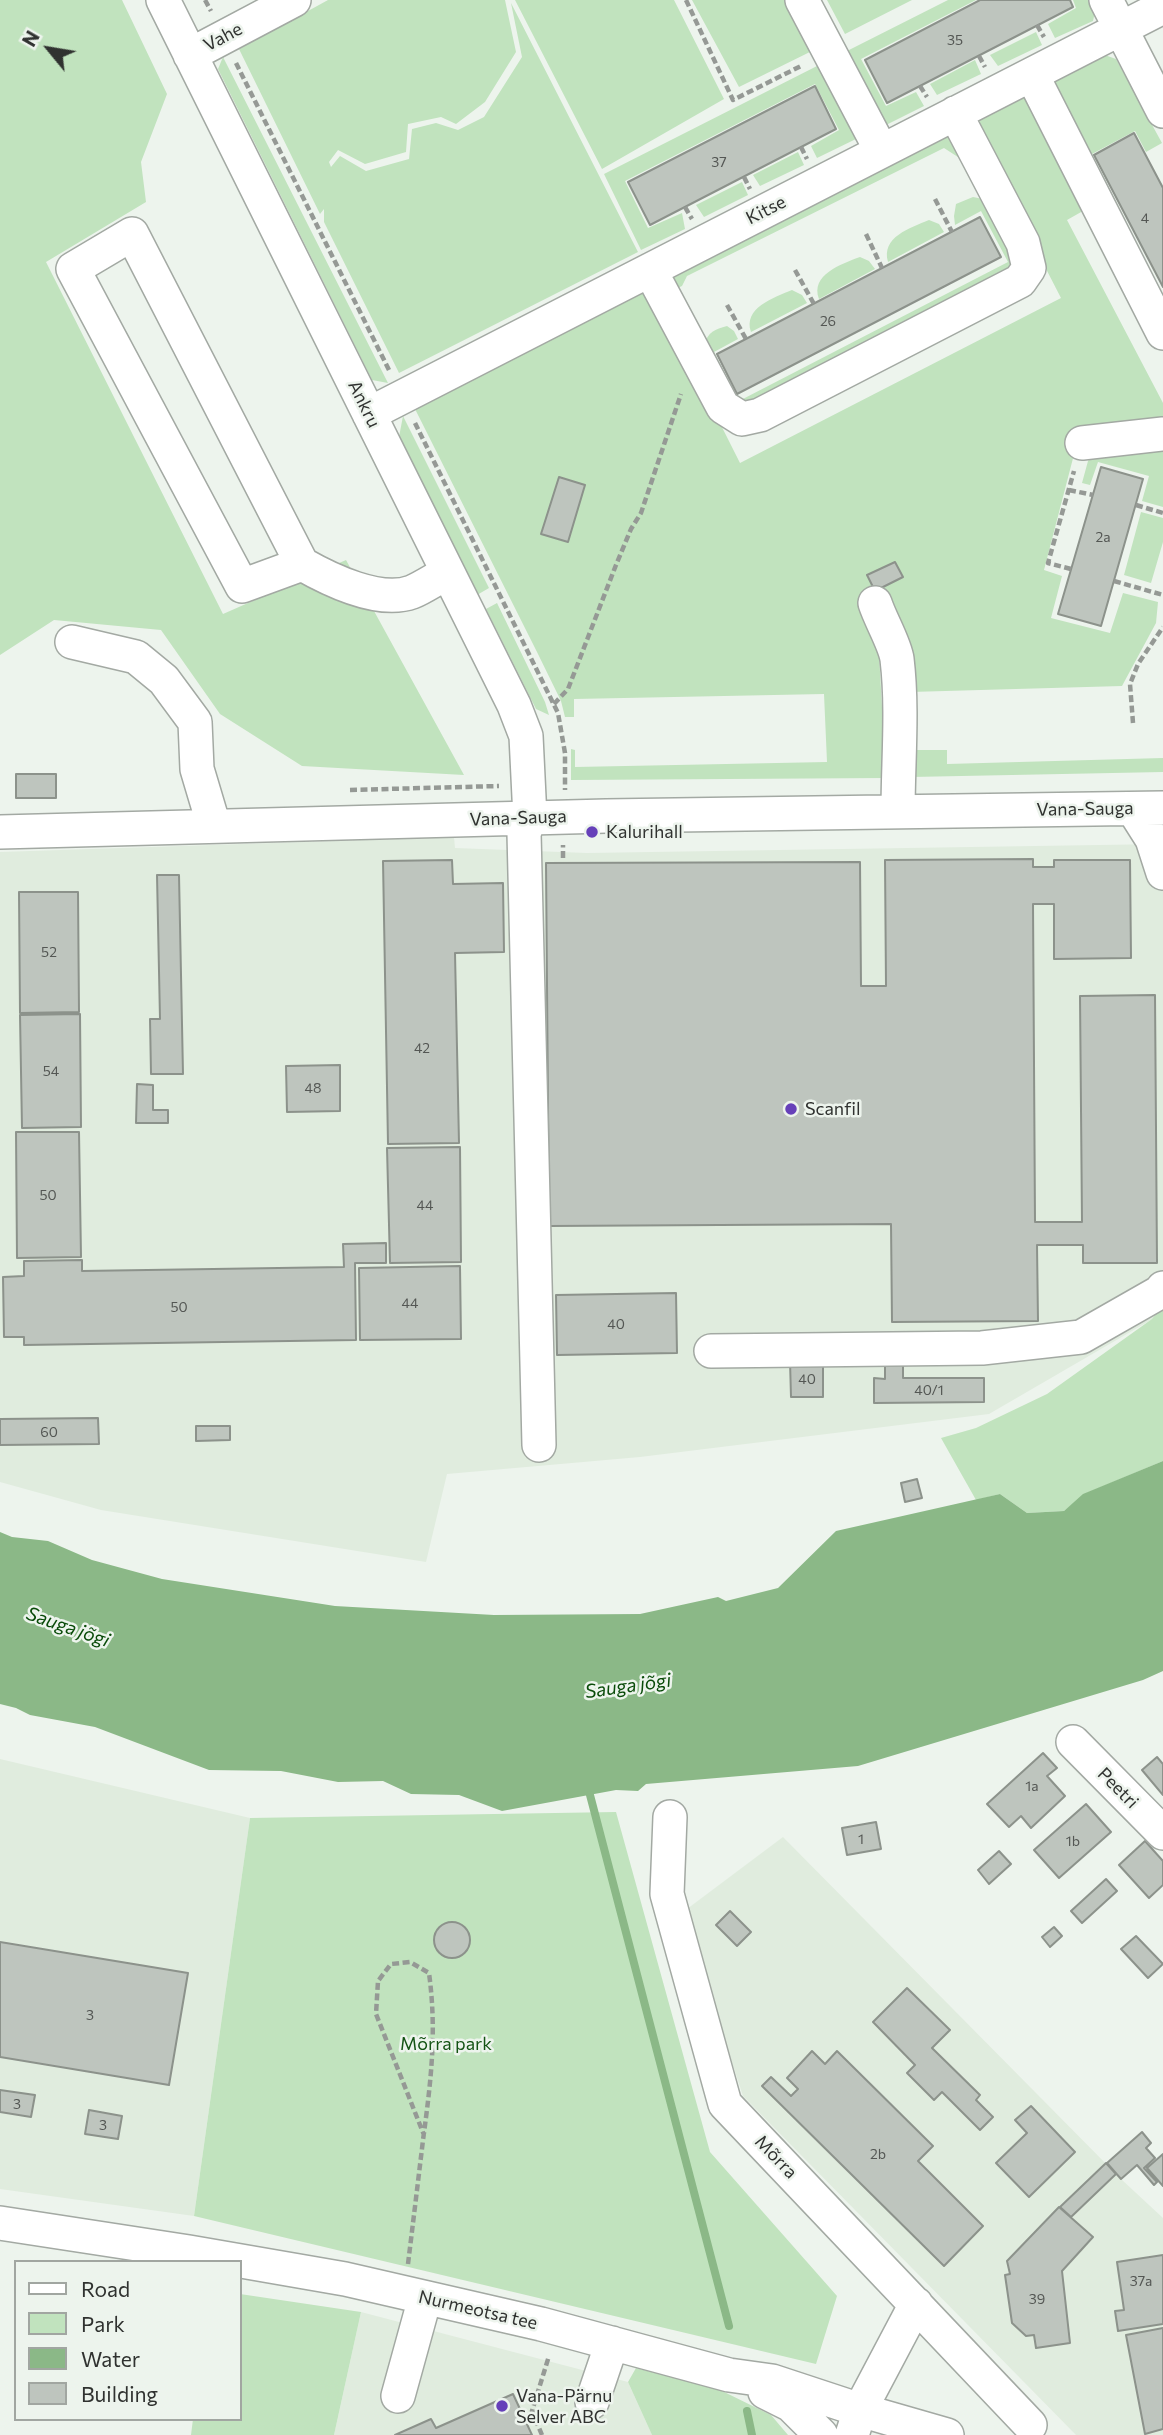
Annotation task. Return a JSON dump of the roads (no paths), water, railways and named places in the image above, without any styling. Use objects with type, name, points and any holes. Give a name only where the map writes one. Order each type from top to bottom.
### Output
[{"type":"street","name":"Ankru","points":[[163,0],[514,705],[526,736],[530,818],[524,833],[539,1445]]},
{"type":"street","name":"Vahe","points":[[190,55],[294,0]]},
{"type":"street","points":[[802,0],[881,150]]},
{"type":"street","name":"Kitse","points":[[369,414],[1032,75],[1113,15],[1163,7]]},
{"type":"street","points":[[1113,15],[1163,111]]},
{"type":"street","points":[[1032,75],[1163,333]]},
{"type":"street","points":[[650,270],[723,407],[742,419],[760,415],[1020,281],[1029,268],[1023,243],[955,113]]},
{"type":"street","points":[[302,564],[242,586],[72,269],[132,234],[302,564],[317,573],[370,594],[410,593],[447,573]]},
{"type":"street","points":[[1082,443],[1163,434]]},
{"type":"street","points":[[875,603],[897,656],[898,813]]},
{"type":"street","points":[[72,642],[136,657],[164,680],[195,722],[197,769],[214,827]]},
{"type":"street","points":[[1148,808],[1152,839],[1163,873]]},
{"type":"street","name":"Vana-Sauga","points":[[0,832],[530,818],[1148,808]]},
{"type":"street","points":[[711,1351],[982,1348],[1082,1337],[1160,1292],[1163,1287]]},
{"type":"street","name":"Peetri","points":[[1073,1742],[1163,1833]]},
{"type":"street","name":"Mõrra","points":[[670,1816],[667,1894],[725,2104],[1030,2425]]},
{"type":"street","name":"Nurmeotsa tee","points":[[0,2223],[235,2260]]},
{"type":"street","name":"Nurmeotsa tee","points":[[242,2261],[345,2279],[558,2328],[729,2375],[772,2381],[856,2423],[938,2434]]},
{"type":"street","points":[[398,2396],[415,2295]]},
{"type":"street","points":[[856,2423],[916,2304]]},
{"type":"street","points":[[592,2402],[612,2343]]},
{"type":"street","points":[[729,2375],[792,2405],[821,2435]]},
{"type":"water","name":"Sauga jõgi","points":[[1163,1461],[1163,1671],[1143,1680],[858,1766],[646,1784],[638,1791],[616,1790],[502,1811],[459,1795],[411,1794],[383,1781],[338,1782],[281,1771],[209,1770],[95,1727],[30,1715],[0,1704],[0,1532],[12,1537],[48,1541],[92,1560],[162,1579],[335,1606],[494,1615],[640,1614],[718,1597],[726,1601],[778,1588],[836,1531],[1000,1494],[1027,1513],[1064,1511],[1083,1494]]},
{"type":"waterway","points":[[590,1795],[729,2326]]},
{"type":"waterway","points":[[747,2411],[752,2435]]},
{"type":"place","name":"Kalurihall","points":[[592,832]]},
{"type":"place","name":"Scanfil","points":[[791,1109]]},
{"type":"place","name":"Vana-Pärnu Selver ABC","points":[[502,2406]]},
{"type":"park label","name":"Mõrra park","points":[[446,2044]]}]
